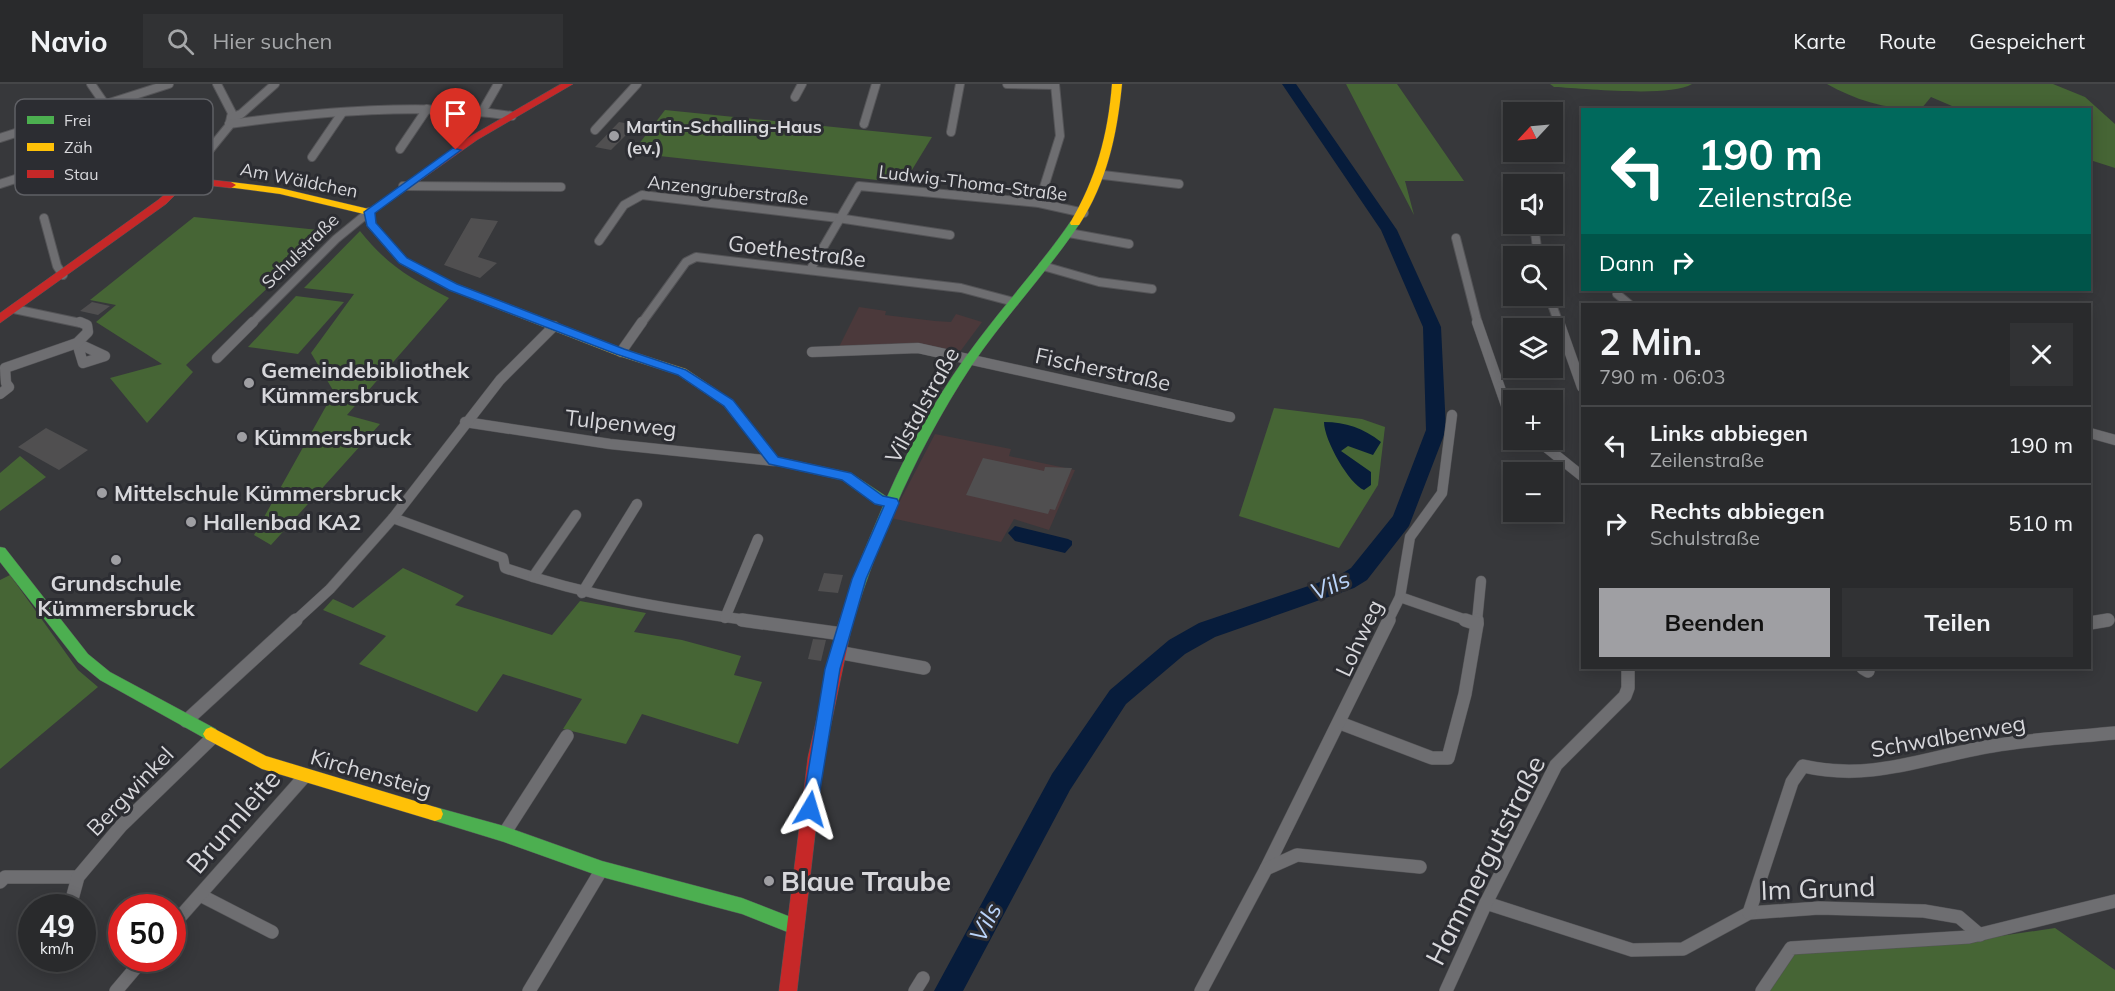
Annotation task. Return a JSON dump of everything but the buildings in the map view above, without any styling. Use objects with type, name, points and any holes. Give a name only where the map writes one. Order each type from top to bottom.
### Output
[{"type":"street","points":[[91,84],[102,99]]},
{"type":"street","points":[[124,99],[169,84]]},
{"type":"street","points":[[217,84],[232,113],[230,121]]},
{"type":"street","points":[[213,143],[230,121],[275,84]]},
{"type":"street","points":[[483,110],[498,84]]},
{"type":"street","name":"Schulstraße","points":[[217,358],[336,239],[369,212],[403,186],[512,116],[568,84]]},
{"type":"street","points":[[595,130],[637,84]]},
{"type":"street","points":[[795,97],[802,84]]},
{"type":"street","points":[[864,123],[876,84]]},
{"type":"street","points":[[951,132],[960,84]]},
{"type":"street","points":[[1007,84],[1055,85],[1060,136],[1039,203]]},
{"type":"street","name":"Vilstalstraße","points":[[788,991],[817,755],[837,652],[859,579],[892,503],[943,404],[969,362],[1084,213],[1103,175],[1116,127],[1117,84]]},
{"type":"street","points":[[230,121],[427,109],[483,110],[512,116]]},
{"type":"street","points":[[400,149],[427,109]]},
{"type":"street","points":[[312,157],[342,113]]},
{"type":"street","points":[[0,138],[15,133]]},
{"type":"street","points":[[1103,175],[1179,184]]},
{"type":"street","points":[[0,184],[15,179]]},
{"type":"street","name":"Am Wäldchen","points":[[213,183],[280,191],[369,212]]},
{"type":"street","points":[[403,186],[561,187]]},
{"type":"street","name":"Ludwig-Thoma-Straße","points":[[838,218],[859,186],[1039,203],[1084,213]]},
{"type":"street","points":[[0,319],[63,275],[161,195]]},
{"type":"street","name":"Anzengruberstraße","points":[[599,241],[624,205],[642,195],[838,218],[950,236]]},
{"type":"street","points":[[369,212],[371,224],[403,261],[453,287],[621,352],[682,372],[728,403],[774,461],[846,476],[880,500],[892,503]]},
{"type":"street","points":[[44,218],[57,266],[63,275]]},
{"type":"street","points":[[810,270],[838,218]]},
{"type":"street","points":[[1069,233],[1129,244]]},
{"type":"street","points":[[1456,238],[1483,344],[1503,397]]},
{"type":"street","name":"Goethestraße","points":[[621,352],[689,259],[696,257],[961,288],[1014,302]]},
{"type":"street","points":[[1043,266],[1099,282],[1152,290]]},
{"type":"street","points":[[1617,294],[1628,303]]},
{"type":"street","points":[[1553,306],[1581,384]]},
{"type":"street","points":[[0,394],[9,387],[2,370],[77,343],[88,332],[87,325],[14,309]]},
{"type":"street","points":[[186,721],[330,589],[393,518],[465,422],[500,380],[554,326]]},
{"type":"street","name":"Fischerstraße","points":[[812,352],[918,348],[969,362],[1131,393],[1230,417]]},
{"type":"street","name":"Lohweg","points":[[1201,991],[1340,723],[1400,597],[1410,537],[1442,493],[1452,415]]},
{"type":"street","name":"Tulpenweg","points":[[465,422],[610,444],[774,461]]},
{"type":"street","points":[[2091,433],[2115,440]]},
{"type":"street","points":[[1550,450],[1581,475]]},
{"type":"street","points":[[582,592],[636,504]]},
{"type":"street","points":[[533,577],[576,515]]},
{"type":"street","points":[[393,518],[503,558],[505,568],[582,592],[659,608],[842,634]]},
{"type":"street","points":[[725,618],[758,539]]},
{"type":"street","name":"Kirchensteig","points":[[0,552],[83,658],[105,676],[262,762],[504,834],[602,869],[742,906],[795,927]]},
{"type":"street","points":[[1340,723],[1432,758],[1448,758],[1465,694],[1477,624],[1481,581]]},
{"type":"street","points":[[1400,597],[1477,624]]},
{"type":"street","points":[[2091,623],[2108,620]]},
{"type":"street","points":[[837,652],[924,668]]},
{"type":"street","name":"Hammergutstraße","points":[[1446,991],[1486,903],[1556,765],[1625,696],[1628,688],[1628,669]]},
{"type":"street","name":"Schwalbenweg","points":[[1749,913],[1792,782],[1803,766],[1827,774],[1888,771],[1980,748],[2115,733]]},
{"type":"street","points":[[504,834],[567,736]]},
{"type":"street","name":"Bergwinkel","points":[[73,894],[78,877],[121,826],[213,737]]},
{"type":"street","name":"Brunnleite","points":[[186,910],[305,776]]},
{"type":"street","points":[[1266,869],[1297,855],[1420,867]]},
{"type":"street","points":[[529,991],[602,869]]},
{"type":"street","points":[[0,882],[5,877],[78,877]]},
{"type":"street","points":[[200,895],[273,932]]},
{"type":"street","points":[[1761,991],[1791,948],[1980,935],[2115,901]]},
{"type":"street","name":"Im Grund","points":[[1486,903],[1632,950],[1683,949],[1749,913],[1819,908],[1924,911],[1959,917],[1980,935]]},
{"type":"street","points":[[116,991],[132,972]]},
{"type":"street","points":[[915,991],[923,978]]},
{"type":"shaded area","points":[[859,307],[886,311],[885,315],[935,321],[951,322],[956,314],[982,322],[959,353],[909,344],[839,347]]},
{"type":"shaded area","points":[[935,434],[1011,449],[1009,456],[1075,470],[1049,530],[1014,519],[1001,542],[891,518]]},
{"type":"green space","points":[[1346,84],[1397,84],[1464,181],[1405,181],[1414,215]]},
{"type":"green space","points":[[1550,84],[1692,84],[1665,91],[1646,91],[1554,87]]},
{"type":"green space","points":[[1827,84],[2053,84],[2085,97],[2115,124],[2115,168],[2091,160],[2091,108],[1957,108],[1931,97],[1922,108],[1896,108],[1849,95]]},
{"type":"green space","points":[[665,110],[932,137],[904,183],[632,153]]},
{"type":"green space","points":[[194,217],[328,231],[186,365],[193,372],[147,423],[110,378],[162,364],[96,322],[116,305],[90,300]]},
{"type":"green space","points":[[360,231],[400,270],[449,298],[347,415],[380,424],[271,545],[254,535],[334,392],[311,353],[354,294],[304,288]]},
{"type":"green space","points":[[296,296],[344,302],[298,354],[248,347]]},
{"type":"green space","points":[[1274,408],[1362,419],[1385,427],[1378,485],[1339,548],[1239,516]]},
{"type":"green space","points":[[20,456],[46,477],[0,511],[0,473]]},
{"type":"green space","points":[[403,568],[464,596],[455,605],[552,635],[580,601],[646,613],[634,632],[682,640],[741,656],[734,675],[762,682],[738,744],[642,714],[626,744],[563,729],[582,699],[503,674],[477,712],[359,664],[386,636],[323,610],[333,599],[353,608]]},
{"type":"green space","points":[[10,575],[78,670],[98,687],[0,769],[0,580]]},
{"type":"green space","points":[[2055,928],[2115,970],[2115,991],[1765,991],[1791,948],[1946,944]]},
{"type":"water","points":[[1324,422],[1354,427],[1381,442],[1373,455],[1348,446],[1341,451],[1371,472],[1371,485],[1364,490],[1351,479],[1338,460],[1328,439]]},
{"type":"water","points":[[1015,526],[1068,539],[1072,541],[1072,545],[1065,553],[1015,541],[1008,533]]},
{"type":"waterway","name":"Vils","points":[[948,991],[1061,782],[1118,697],[1177,647],[1207,630],[1346,582],[1359,574],[1402,520],[1436,430],[1432,327],[1389,230],[1289,84]]},
{"type":"traffic: fast","points":[[845,625],[882,522],[930,423],[982,343],[1075,223]]},
{"type":"traffic: fast","points":[[738,416],[774,461],[846,476],[880,500],[892,503]]},
{"type":"traffic: fast","points":[[0,552],[83,658],[105,676],[211,734]]},
{"type":"traffic: fast","points":[[435,814],[504,834],[602,869],[742,906],[795,927]]},
{"type":"traffic: slow","points":[[1075,223],[1100,173],[1110,140],[1117,84]]},
{"type":"traffic: slow","points":[[231,185],[280,191],[369,212]]},
{"type":"traffic: slow","points":[[369,212],[371,224],[403,261],[453,287],[620,352],[682,372],[728,403],[738,416]]},
{"type":"traffic: slow","points":[[211,734],[262,762],[435,814]]},
{"type":"traffic: jam","points":[[369,212],[474,138],[568,84]]},
{"type":"traffic: jam","points":[[213,183],[231,185]]},
{"type":"traffic: jam","points":[[0,319],[169,195]]},
{"type":"traffic: jam","points":[[788,991],[816,757],[845,625]]},
{"type":"place","name":"Martin-Schalling-Haus (ev.)","points":[[614,136]]},
{"type":"place","name":"Gemeindebibliothek Kümmersbruck","points":[[249,383]]},
{"type":"place","name":"Kümmersbruck","points":[[242,437]]},
{"type":"place","name":"Mittelschule Kümmersbruck","points":[[102,493]]},
{"type":"place","name":"Hallenbad KA2","points":[[191,522]]},
{"type":"place","name":"Grundschule Kümmersbruck","points":[[116,560]]},
{"type":"place","name":"Blaue Traube","points":[[769,881]]},
{"type":"route","points":[[456,150],[369,212],[371,224],[403,261],[453,287],[620,352],[682,372],[728,403],[774,461],[846,476],[880,500],[892,503],[879,528],[859,579],[832,669],[810,809]]}]
